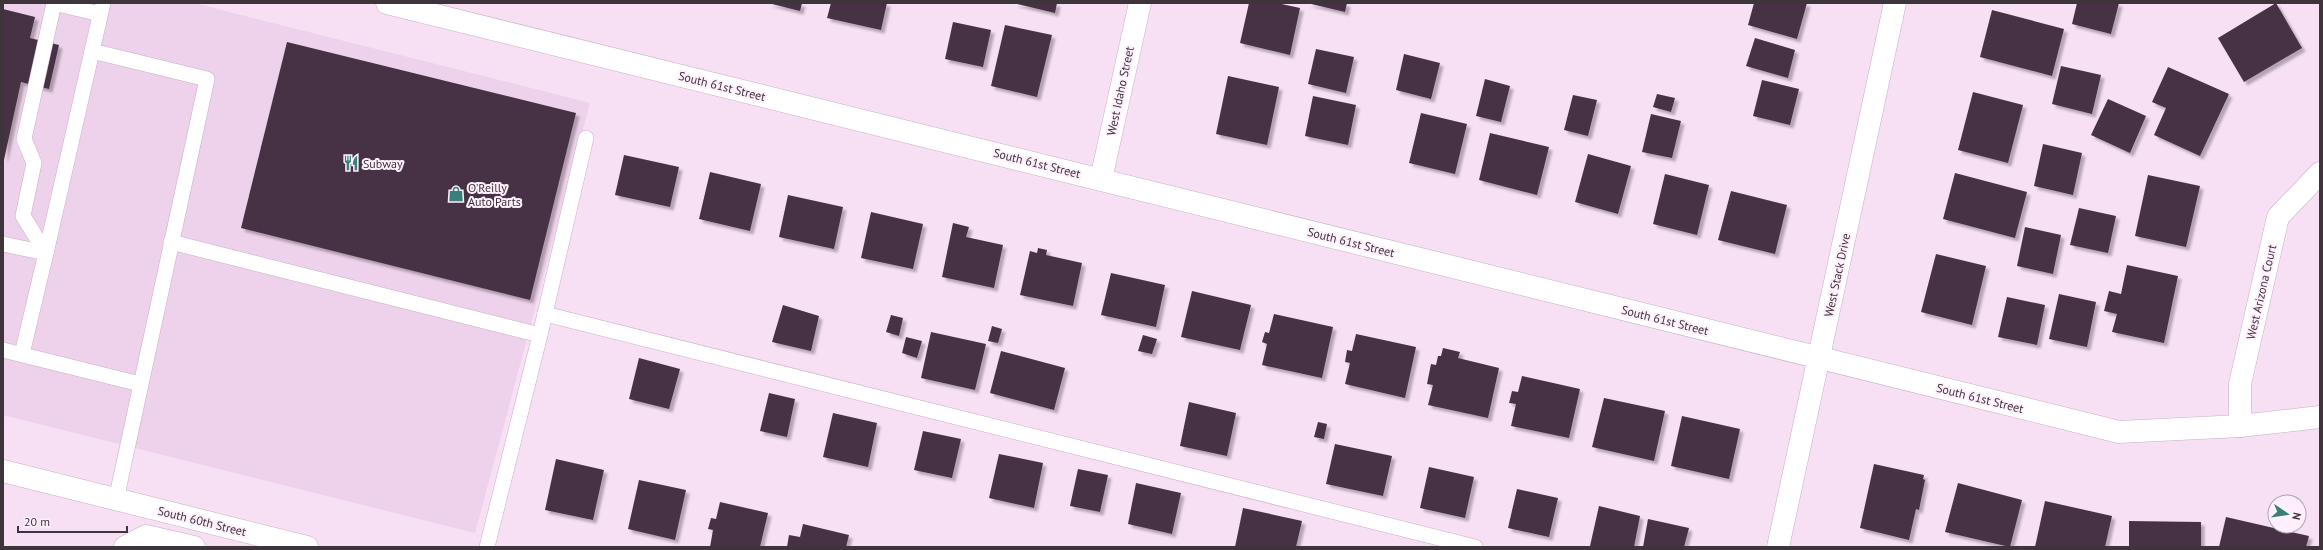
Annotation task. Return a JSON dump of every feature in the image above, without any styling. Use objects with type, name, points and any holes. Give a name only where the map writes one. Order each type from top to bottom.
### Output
[{"type":"street","name":"South 61st Street","points":[[387,3],[2119,432],[2240,426],[2320,417]]},
{"type":"street","name":"West Idaho Street","points":[[1101,179],[1140,3]]},
{"type":"street","name":"West Stack Drive","points":[[1778,547],[1895,3]]},
{"type":"street","name":"West Arizona Court","points":[[2240,426],[2240,384],[2278,217],[2320,173]]},
{"type":"street","name":"South 60th Street","points":[[3,471],[307,547]]},
{"type":"street","points":[[125,547],[146,536],[194,547]]},
{"type":"lane","points":[[22,354],[46,253],[101,8],[54,3],[35,86],[24,139],[34,162],[23,216],[46,253]]},
{"type":"lane","points":[[92,51],[207,79],[116,500]]},
{"type":"lane","points":[[487,547],[540,335],[586,138]]},
{"type":"lane","points":[[171,242],[540,335]]},
{"type":"lane","points":[[3,244],[46,253]]},
{"type":"lane","points":[[545,314],[1475,547]]},
{"type":"lane","points":[[3,350],[140,384]]},
{"type":"shaded area","points":[[3,3],[194,3],[590,103],[475,533],[3,415]]},
{"type":"building","points":[[768,3],[802,3],[800,11]]},
{"type":"building","points":[[831,3],[887,3],[881,30],[827,18]]},
{"type":"building","points":[[1013,3],[1057,3],[1055,13]]},
{"type":"building","points":[[1249,3],[1277,3],[1300,8],[1290,55],[1240,43]]},
{"type":"building","points":[[1307,3],[1347,3],[1345,12]]},
{"type":"building","points":[[1754,3],[1807,3],[1797,39],[1748,25]]},
{"type":"building","points":[[2077,3],[2119,3],[2111,34],[2072,24]]},
{"type":"building","points":[[2276,3],[2302,48],[2244,82],[2218,38]]},
{"type":"building","points":[[3,9],[35,17],[30,38],[59,45],[49,89],[21,82],[4,160]]},
{"type":"building","points":[[1992,10],[2064,29],[2052,76],[1980,57]]},
{"type":"building","points":[[953,22],[991,30],[983,67],[945,59]]},
{"type":"building","points":[[1005,25],[1052,35],[1037,97],[991,86]]},
{"type":"building","points":[[1755,38],[1795,50],[1788,78],[1746,66]]},
{"type":"building","points":[[287,42],[576,113],[530,300],[241,228]]},
{"type":"building","points":[[1316,49],[1354,57],[1346,93],[1308,84]]},
{"type":"building","points":[[1404,54],[1440,63],[1431,99],[1396,90]]},
{"type":"building","points":[[2061,66],[2101,75],[2092,114],[2052,104]]},
{"type":"building","points":[[2168,67],[2229,94],[2200,156],[2154,135],[2166,108],[2152,102]]},
{"type":"building","points":[[1228,76],[1279,87],[1267,145],[1216,134]]},
{"type":"building","points":[[1485,79],[1510,86],[1501,122],[1476,116]]},
{"type":"building","points":[[1762,80],[1799,89],[1790,125],[1753,116]]},
{"type":"building","points":[[1973,92],[2023,105],[2008,163],[1958,150]]},
{"type":"building","points":[[1657,94],[1675,98],[1671,112],[1653,107]]},
{"type":"building","points":[[1573,95],[1597,100],[1588,136],[1564,130]]},
{"type":"building","points":[[1313,96],[1356,105],[1348,145],[1305,136]]},
{"type":"building","points":[[2108,99],[2146,116],[2130,153],[2091,135]]},
{"type":"building","points":[[1421,113],[1467,124],[1455,174],[1409,163]]},
{"type":"building","points":[[1651,114],[1681,121],[1672,158],[1642,152]]},
{"type":"building","points":[[1490,133],[1549,147],[1537,195],[1479,180]]},
{"type":"building","points":[[2043,144],[2082,153],[2073,195],[2034,186]]},
{"type":"building","points":[[1588,154],[1631,166],[1618,214],[1575,202]]},
{"type":"building","points":[[624,155],[679,167],[670,207],[615,195]]},
{"type":"building","points":[[710,172],[761,184],[750,231],[699,219]]},
{"type":"building","points":[[1955,173],[2027,192],[2015,238],[1943,219]]},
{"type":"building","points":[[1665,174],[1709,185],[1697,235],[1653,224]]},
{"type":"building","points":[[2148,175],[2200,186],[2186,247],[2135,236]]},
{"type":"building","points":[[1731,191],[1787,205],[1775,254],[1718,240]]},
{"type":"building","points":[[788,195],[843,207],[834,249],[779,237]]},
{"type":"building","points":[[2079,208],[2116,216],[2108,253],[2070,245]]},
{"type":"building","points":[[871,212],[923,224],[913,269],[861,258]]},
{"type":"building","points":[[953,223],[969,227],[966,237],[1003,245],[994,288],[942,277]]},
{"type":"building","points":[[2025,227],[2061,235],[2053,274],[2017,266]]},
{"type":"building","points":[[1038,248],[1047,250],[1046,255],[1082,263],[1073,306],[1020,295],[1030,251],[1037,253]]},
{"type":"building","points":[[1936,254],[1986,266],[1972,325],[1921,312]]},
{"type":"building","points":[[2127,265],[2178,276],[2164,343],[2112,332],[2117,314],[2104,311],[2109,291],[2121,294]]},
{"type":"building","points":[[1111,273],[1165,285],[1156,327],[1101,315]]},
{"type":"building","points":[[1192,291],[1251,305],[1240,350],[1181,337]]},
{"type":"building","points":[[2059,294],[2096,302],[2087,347],[2049,339]]},
{"type":"building","points":[[2007,297],[2045,305],[2037,345],[1998,337]]},
{"type":"building","points":[[783,305],[819,316],[811,351],[772,342]]},
{"type":"building","points":[[1274,314],[1333,327],[1322,378],[1262,365],[1267,344],[1262,342],[1265,332],[1269,333]]},
{"type":"building","points":[[891,315],[903,318],[899,336],[886,332]]},
{"type":"building","points":[[992,326],[1002,329],[998,343],[988,341]]},
{"type":"building","points":[[931,332],[986,344],[975,390],[921,378]]},
{"type":"building","points":[[1356,334],[1416,347],[1405,398],[1345,384],[1350,363],[1345,362],[1347,350],[1352,351]]},
{"type":"building","points":[[1143,335],[1157,339],[1152,354],[1138,351]]},
{"type":"building","points":[[906,337],[922,341],[917,358],[902,353]]},
{"type":"building","points":[[1443,348],[1460,352],[1458,358],[1499,368],[1488,418],[1428,405],[1433,385],[1427,384],[1431,364],[1436,365],[1438,356],[1441,356]]},
{"type":"building","points":[[1001,351],[1065,368],[1054,410],[990,393]]},
{"type":"building","points":[[639,358],[680,369],[669,409],[629,399]]},
{"type":"building","points":[[1522,376],[1580,389],[1569,438],[1511,426],[1516,404],[1509,403],[1512,391],[1518,392]]},
{"type":"building","points":[[769,393],[795,399],[787,437],[760,431]]},
{"type":"building","points":[[1604,398],[1665,411],[1654,461],[1592,447]]},
{"type":"building","points":[[1189,402],[1236,413],[1227,456],[1180,446]]},
{"type":"building","points":[[833,413],[877,423],[868,467],[823,457]]},
{"type":"building","points":[[1682,416],[1740,429],[1729,479],[1671,466]]},
{"type":"building","points":[[1318,422],[1327,424],[1324,439],[1314,437]]},
{"type":"building","points":[[923,431],[961,439],[952,478],[914,470]]},
{"type":"building","points":[[1335,444],[1392,456],[1383,496],[1326,484]]},
{"type":"building","points":[[999,454],[1043,463],[1034,508],[989,498]]},
{"type":"building","points":[[556,459],[604,470],[593,520],[545,510]]},
{"type":"building","points":[[1874,464],[1924,475],[1923,479],[1925,480],[1919,510],[1916,509],[1909,540],[1860,528]]},
{"type":"building","points":[[1429,467],[1474,477],[1465,518],[1420,508]]},
{"type":"building","points":[[1078,469],[1108,475],[1100,512],[1070,506]]},
{"type":"building","points":[[639,480],[686,490],[675,540],[628,529]]},
{"type":"building","points":[[1136,483],[1181,493],[1172,534],[1128,524]]},
{"type":"building","points":[[1958,483],[2022,500],[2010,547],[1945,532]]},
{"type":"building","points":[[1517,489],[1558,498],[1549,537],[1508,528]]},
{"type":"building","points":[[2045,501],[2112,516],[2105,547],[2035,547]]},
{"type":"building","points":[[720,502],[768,513],[760,547],[710,547],[713,530],[708,529],[711,518],[716,519]]},
{"type":"building","points":[[1599,506],[1640,516],[1634,547],[1590,546]]},
{"type":"building","points":[[1243,508],[1302,521],[1296,547],[1235,547]]},
{"type":"building","points":[[2226,517],[2267,526],[2267,534],[2300,534],[2309,536],[2306,547],[2219,547]]},
{"type":"building","points":[[1648,519],[1689,528],[1684,547],[1643,547]]},
{"type":"building","points":[[2129,521],[2201,522],[2201,547],[2129,547]]},
{"type":"building","points":[[803,524],[849,535],[846,547],[787,547],[789,535],[800,537]]},
{"type":"place","name":"Subway","points":[[351,163]]},
{"type":"place","name":"O'Reilly Auto Parts","points":[[456,194]]}]
